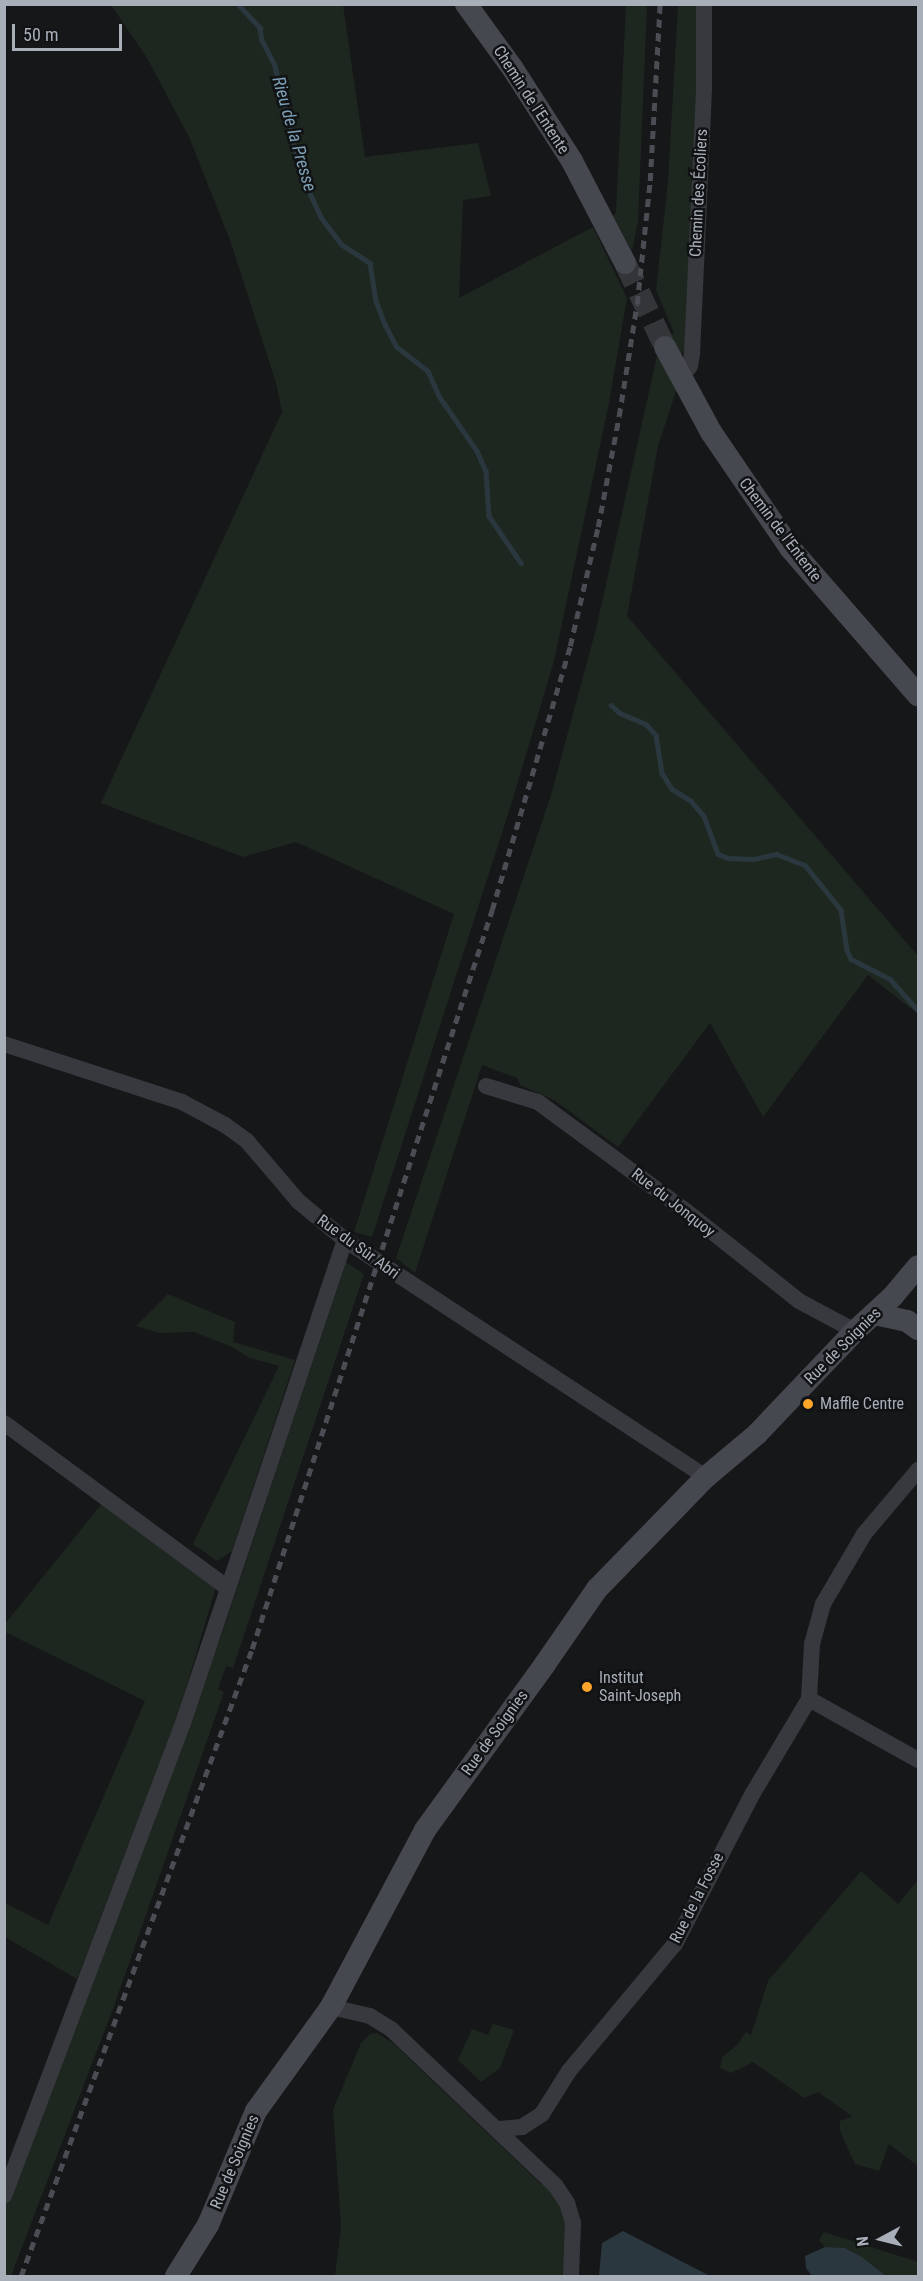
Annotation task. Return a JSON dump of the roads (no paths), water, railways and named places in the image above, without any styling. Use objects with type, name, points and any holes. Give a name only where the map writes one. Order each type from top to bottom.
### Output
[{"type":"street","name":"Chemin de l'Entente","points":[[466,4],[513,69],[566,152],[625,263]]},
{"type":"street","name":"Chemin des Écoliers","points":[[681,378],[690,366],[692,354],[704,85],[704,4]]},
{"type":"street","name":"Chemin de l'Entente","points":[[665,347],[711,432],[790,548],[918,695]]},
{"type":"street","name":"Rue du Sûr Abri","points":[[4,1044],[182,1102],[225,1125],[246,1141],[297,1201],[345,1240],[706,1477]]},
{"type":"street","name":"Rue du Jonquoy","points":[[486,1086],[538,1102],[686,1211],[799,1301],[855,1331]]},
{"type":"street","points":[[4,2196],[183,1723],[345,1240]]},
{"type":"street","name":"Rue de Soignies","points":[[176,2277],[208,2225],[256,2111],[331,2007],[425,1830],[597,1589],[706,1477],[758,1434],[855,1331],[893,1296],[918,1266]]},
{"type":"street","points":[[893,1296],[913,1325]]},
{"type":"street","points":[[874,1314],[913,1325]]},
{"type":"street","points":[[4,1423],[228,1588]]},
{"type":"street","name":"Rue de la Fosse","points":[[498,2129],[522,2127],[542,2114],[569,2071],[675,1944],[747,1802],[809,1699],[812,1644],[823,1604],[864,1534],[918,1470]]},
{"type":"street","points":[[809,1699],[918,1760]]},
{"type":"street","points":[[331,2007],[381,2021],[498,2129],[564,2197],[573,2223],[571,2277]]},
{"type":"waterway","name":"Rieu de la Presse","points":[[238,4],[260,28],[262,40],[275,66],[302,176],[321,217],[341,244],[370,263],[376,301],[396,346],[428,371],[439,396],[477,451],[486,471],[489,516],[521,563]]},
{"type":"waterway","name":"Rieu de la Presse","points":[[611,705],[620,713],[646,724],[656,735],[662,773],[672,789],[691,801],[704,816],[718,854],[728,858],[754,859],[776,854],[805,865],[841,910],[847,950],[851,959],[890,979],[918,1010]]},
{"type":"tunnel","points":[[625,263],[665,347]]},
{"type":"railway","points":[[21,2276],[252,1649],[492,910],[570,646],[598,527],[637,304],[650,181],[660,4]]},
{"type":"place","name":"Maffle Centre","points":[[808,1404]]},
{"type":"place","name":"Institut Saint-Joseph","points":[[587,1687]]}]
